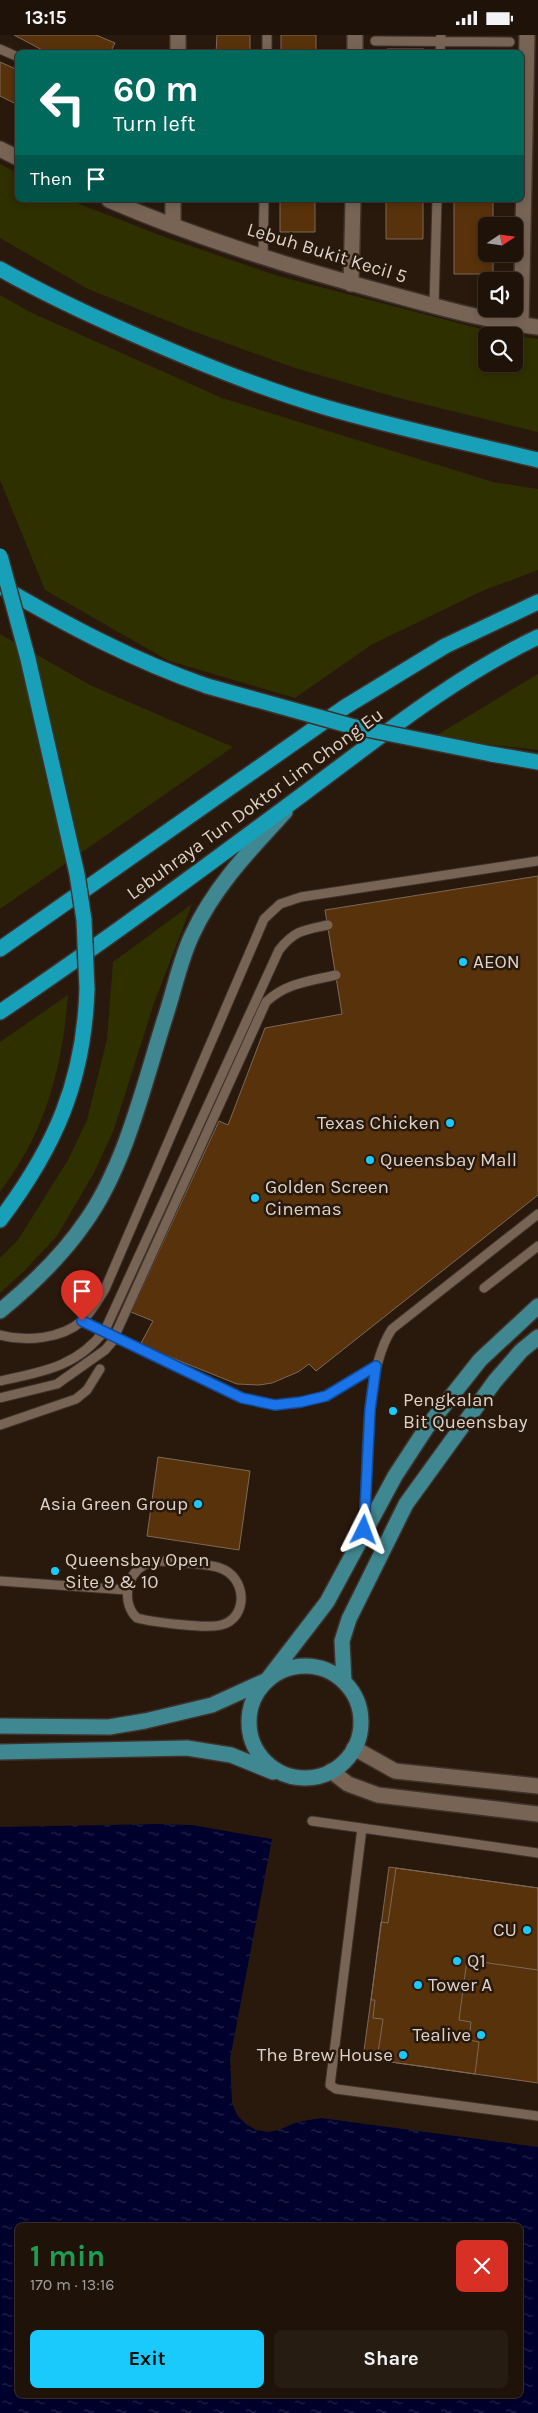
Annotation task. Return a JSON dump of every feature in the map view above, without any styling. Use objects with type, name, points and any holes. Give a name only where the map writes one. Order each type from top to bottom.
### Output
[{"type":"highway","points":[[0,269],[114,325],[201,364],[268,388],[337,410],[538,460]]},
{"type":"highway","points":[[0,555],[28,659],[77,874],[84,920],[87,989],[83,1040],[75,1080],[65,1107],[54,1136],[37,1167],[0,1220]]},
{"type":"highway","points":[[0,586],[95,639],[156,669],[207,687],[351,726],[538,762]]},
{"type":"highway","name":"Lebuhraya Tun Doktor Lim Chong Eu","points":[[0,949],[346,707],[444,647],[538,602]]},
{"type":"highway","name":"Lebuhraya Tun Doktor Lim Chong Eu","points":[[0,1012],[49,979],[423,705],[494,661],[538,637]]},
{"type":"main road","points":[[0,1311],[31,1285],[62,1254],[87,1220],[110,1180],[129,1131],[192,935],[228,874],[298,798]]},
{"type":"main road","points":[[289,1775],[274,1769],[261,1757],[253,1743],[249,1726],[250,1709],[256,1694],[327,1602],[364,1530],[395,1476],[427,1427],[480,1360],[538,1306]]},
{"type":"main road","points":[[344,1682],[342,1641],[349,1619],[406,1504],[495,1381],[521,1351],[538,1337]]},
{"type":"main road","points":[[0,1726],[109,1727],[145,1721],[212,1705],[267,1680],[280,1671],[297,1666],[314,1666],[330,1672],[344,1682],[354,1696],[360,1713],[360,1731],[354,1748],[344,1761],[331,1771],[318,1777],[303,1778],[289,1775],[263,1769],[232,1755],[210,1750],[187,1748],[0,1751]]},
{"type":"street","points":[[178,35],[178,50]]},
{"type":"street","points":[[355,35],[355,50]]},
{"type":"street","points":[[524,180],[527,35]]},
{"type":"street","points":[[0,149],[15,156]]},
{"type":"street","name":"Lebuh Bukit Kecil 5","points":[[114,202],[263,257],[351,284],[434,306],[538,327]]},
{"type":"street","points":[[173,225],[174,202]]},
{"type":"street","points":[[351,284],[352,202]]},
{"type":"street","points":[[521,325],[524,202]]},
{"type":"street","points":[[354,1748],[395,1771],[538,1786]]},
{"type":"street","points":[[331,1771],[348,1784],[378,1795],[538,1813]]},
{"type":"lane","points":[[267,35],[267,50]]},
{"type":"lane","points":[[375,41],[441,38],[510,41]]},
{"type":"lane","points":[[0,49],[15,56]]},
{"type":"lane","points":[[263,257],[264,202]]},
{"type":"lane","points":[[434,306],[437,202]]},
{"type":"lane","points":[[0,1335],[13,1339],[34,1339],[70,1328],[82,1321],[92,1311],[105,1289],[264,919],[280,904],[301,897],[538,861]]},
{"type":"lane","points":[[0,1381],[50,1371],[61,1366],[96,1342],[105,1331],[279,950],[290,937],[299,931],[328,925]]},
{"type":"lane","points":[[0,1398],[57,1384],[105,1350],[112,1342],[266,1002],[278,992],[293,985],[336,975]]},
{"type":"lane","points":[[364,1530],[370,1410],[376,1366],[384,1341],[392,1329],[538,1214]]},
{"type":"lane","points":[[484,1288],[538,1246]]},
{"type":"lane","points":[[522,1258],[538,1256]]},
{"type":"lane","points":[[82,1321],[242,1398],[275,1405],[301,1402],[326,1396],[376,1366]]},
{"type":"lane","points":[[0,1425],[76,1399],[88,1390],[100,1369]]},
{"type":"lane","points":[[160,1561],[220,1568],[235,1579],[242,1601],[237,1614],[222,1625],[214,1626],[144,1620],[137,1618],[132,1613],[127,1590],[131,1577],[137,1571],[145,1564],[160,1561]]},
{"type":"lane","points":[[0,1581],[127,1590]]},
{"type":"lane","points":[[312,1821],[538,1853]]},
{"type":"lane","points":[[362,1828],[330,2085],[336,2089],[538,2116]]},
{"type":"shaded area","points":[[0,164],[15,172],[15,202],[74,202],[170,239],[278,276],[478,328],[478,372],[523,372],[523,337],[538,339],[538,432],[399,398],[295,368],[190,330],[88,289],[0,238]]},
{"type":"shaded area","points":[[0,295],[30,312],[222,398],[493,482],[538,489],[538,570],[480,592],[371,645],[295,698],[169,661],[45,590],[0,480]]},
{"type":"shaded area","points":[[0,634],[92,686],[233,747],[0,909]]},
{"type":"shaded area","points":[[538,674],[538,750],[432,738]]},
{"type":"shaded area","points":[[192,904],[154,1003],[114,1129],[95,1171],[57,1236],[0,1293],[0,1258],[18,1240],[68,1160],[87,1120],[107,1039],[113,962]]},
{"type":"shaded area","points":[[68,995],[61,1048],[49,1098],[29,1146],[0,1192],[0,1042]]},
{"type":"water","points":[[192,1825],[272,1839],[230,2059],[232,2102],[237,2115],[256,2130],[268,2132],[279,2130],[297,2122],[321,2118],[538,2147],[538,2413],[0,2413],[0,1827]]},
{"type":"building","points":[[14,35],[96,35],[115,43],[112,50],[42,50]]},
{"type":"building","points":[[217,35],[250,35],[250,50],[216,50]]},
{"type":"building","points":[[281,35],[316,35],[316,50],[281,50]]},
{"type":"building","points":[[387,49],[424,49],[424,50]]},
{"type":"building","points":[[0,62],[15,69],[15,104],[0,96]]},
{"type":"building","points":[[280,202],[315,202],[315,232],[280,232]]},
{"type":"building","points":[[386,202],[423,202],[423,239],[386,239]]},
{"type":"building","points":[[454,202],[493,202],[493,217],[478,217],[478,263],[493,263],[493,272],[478,272],[478,274],[454,274]]},
{"type":"building","name":"Queensbay Mall","points":[[538,876],[538,1195],[316,1371],[309,1364],[298,1372],[272,1383],[259,1385],[237,1384],[140,1345],[153,1321],[131,1312],[219,1121],[228,1125],[265,1028],[342,1014],[325,910]]},
{"type":"building","name":"Asia Green Group","points":[[158,1457],[250,1471],[239,1550],[147,1536]]},
{"type":"building","name":"Tower A","points":[[389,1867],[538,1888],[538,2083],[363,2058]]},
{"type":"building","name":"Tower A","points":[[396,1868],[538,1888],[538,1970],[467,1960],[459,2020],[471,2022],[469,2040],[479,2042],[475,2074],[377,2060],[383,2019],[373,2018],[375,2000],[371,2000],[381,1922],[388,1923]]},
{"type":"place","name":"AEON","points":[[463,962]]},
{"type":"place","name":"Texas Chicken","points":[[450,1123]]},
{"type":"place","name":"Queensbay Mall","points":[[370,1160]]},
{"type":"place","name":"Golden Screen Cinemas","points":[[255,1198]]},
{"type":"place","name":"Pengkalan Bit Queensbay","points":[[393,1411]]},
{"type":"place","name":"Asia Green Group","points":[[198,1504]]},
{"type":"place","name":"Queensbay Open Site 9 & 10","points":[[55,1571]]},
{"type":"place","name":"CU","points":[[527,1930]]},
{"type":"place","name":"Q1","points":[[457,1961]]},
{"type":"place","name":"Tower A","points":[[418,1985]]},
{"type":"place","name":"Tealive","points":[[481,2035]]},
{"type":"place","name":"The Brew House","points":[[403,2055]]},
{"type":"route","points":[[82,1321],[242,1398],[275,1405],[301,1402],[326,1396],[376,1366],[370,1410],[364,1530]]}]
